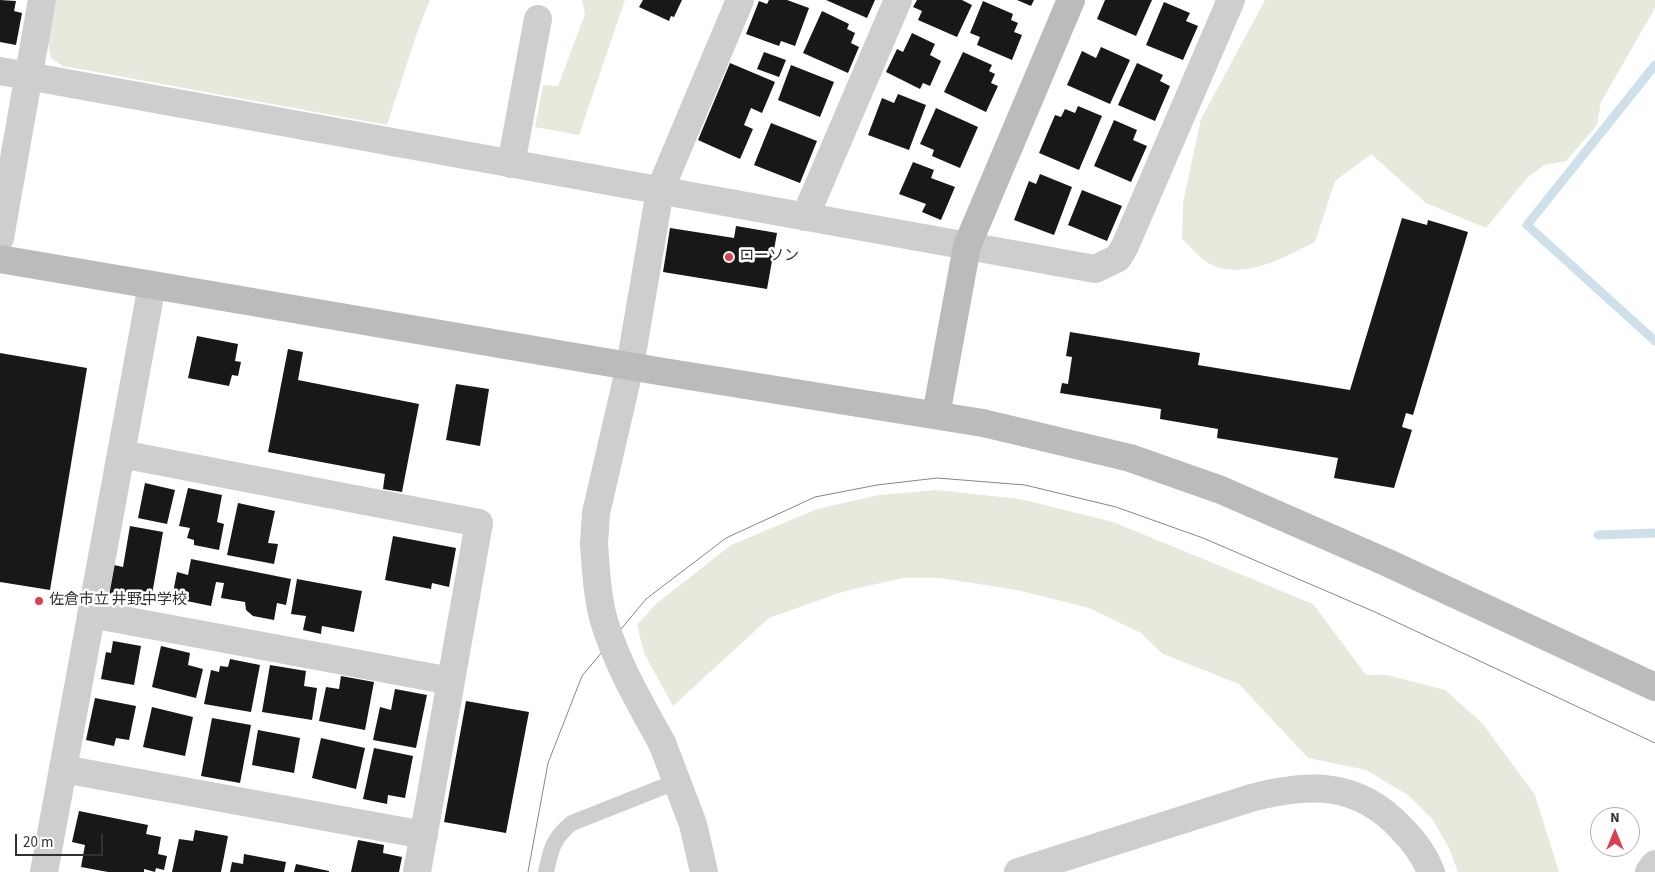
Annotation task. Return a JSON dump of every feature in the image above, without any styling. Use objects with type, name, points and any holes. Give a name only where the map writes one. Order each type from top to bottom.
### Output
[{"type":"street","points":[[0,238],[42,0]]},
{"type":"street","points":[[704,872],[693,824],[666,786],[662,743],[620,663],[604,620],[597,586],[594,544],[596,513],[630,366],[660,190],[740,0]]},
{"type":"street","points":[[806,217],[898,0]]},
{"type":"street","points":[[936,415],[967,246],[1071,0]]},
{"type":"street","points":[[0,71],[1095,269],[1118,258],[1231,0]]},
{"type":"street","points":[[511,164],[538,19]]},
{"type":"street","points":[[0,259],[630,366],[936,415],[1040,435],[1130,458],[1222,490],[1388,563],[1655,687]]},
{"type":"street","points":[[44,872],[152,285]]},
{"type":"street","points":[[121,454],[479,523],[417,872]]},
{"type":"street","points":[[91,614],[451,681]]},
{"type":"street","points":[[63,769],[424,835]]},
{"type":"street","points":[[1018,872],[1251,798],[1288,789],[1315,788],[1335,791],[1363,799],[1378,808],[1417,845],[1431,872]]},
{"type":"street","points":[[1649,872],[1655,864]]},
{"type":"lane","points":[[546,872],[550,850],[558,833],[572,823],[666,786]]},
{"type":"shaded area","points":[[56,0],[430,0],[417,33],[387,125],[63,66],[51,58],[48,43]]},
{"type":"shaded area","points":[[582,0],[625,0],[579,135],[535,127],[543,85],[558,86],[585,14]]},
{"type":"shaded area","points":[[1265,0],[1655,0],[1655,8],[1601,102],[1597,125],[1566,161],[1544,165],[1527,178],[1486,228],[1426,203],[1371,154],[1335,181],[1315,242],[1265,265],[1238,270],[1225,269],[1208,263],[1182,239],[1183,203],[1201,119]]},
{"type":"shaded area","points":[[936,490],[1020,499],[1113,522],[1313,604],[1366,675],[1387,675],[1445,690],[1483,724],[1535,795],[1559,872],[1458,872],[1449,848],[1432,819],[1408,795],[1366,770],[1308,758],[1239,684],[1163,654],[1141,633],[1089,608],[1017,590],[940,578],[903,578],[845,591],[769,618],[673,706],[644,653],[637,625],[656,604],[731,545],[817,509],[879,495]]},
{"type":"building","points":[[0,0],[16,1],[14,11],[22,13],[16,45],[0,42]]},
{"type":"building","points":[[643,0],[682,0],[674,17],[671,16],[669,21],[639,7]]},
{"type":"building","points":[[769,0],[787,0],[809,8],[795,46],[781,41],[779,46],[746,34],[759,1],[767,4]]},
{"type":"building","points":[[826,0],[875,0],[867,18]]},
{"type":"building","points":[[917,0],[962,0],[972,5],[957,37],[918,20],[922,11],[913,7]]},
{"type":"building","points":[[1017,0],[1034,0],[1031,6]]},
{"type":"building","points":[[1105,0],[1152,0],[1136,36],[1097,19]]},
{"type":"building","points":[[983,1],[1013,14],[1011,20],[1018,23],[1014,32],[1022,35],[1012,60],[977,45],[980,37],[970,33]]},
{"type":"building","points":[[1164,2],[1190,13],[1186,21],[1198,26],[1183,60],[1146,45]]},
{"type":"building","points":[[822,11],[849,24],[847,29],[855,33],[851,43],[859,47],[848,73],[803,53]]},
{"type":"building","points":[[912,33],[935,44],[930,55],[941,61],[930,86],[923,83],[920,89],[886,72],[897,49],[903,52]]},
{"type":"building","points":[[1101,47],[1130,60],[1110,104],[1067,85],[1082,51],[1096,58]]},
{"type":"building","points":[[764,52],[786,60],[779,77],[757,69]]},
{"type":"building","points":[[963,52],[992,65],[989,71],[995,74],[991,83],[998,86],[986,112],[944,92]]},
{"type":"building","points":[[730,63],[775,82],[762,113],[751,108],[744,125],[753,129],[740,159],[698,140]]},
{"type":"building","points":[[1137,63],[1163,75],[1160,81],[1170,86],[1155,121],[1118,105]]},
{"type":"building","points":[[791,65],[834,82],[820,117],[778,100]]},
{"type":"building","points":[[898,94],[926,105],[909,150],[868,135],[882,98],[894,103]]},
{"type":"building","points":[[1078,106],[1102,116],[1079,170],[1039,153],[1055,115],[1061,117],[1065,109],[1075,113]]},
{"type":"building","points":[[936,108],[978,127],[960,168],[932,156],[934,150],[920,144]]},
{"type":"building","points":[[1114,120],[1137,130],[1133,140],[1147,146],[1131,182],[1094,166]]},
{"type":"building","points":[[771,123],[817,141],[800,183],[754,165]]},
{"type":"building","points":[[913,162],[934,170],[931,178],[955,187],[941,220],[922,212],[926,204],[899,194]]},
{"type":"building","points":[[1040,174],[1072,187],[1054,235],[1014,220],[1029,181],[1036,184]]},
{"type":"building","points":[[1082,190],[1122,206],[1107,241],[1068,225]]},
{"type":"building","points":[[1402,218],[1427,225],[1428,220],[1468,232],[1413,415],[1406,413],[1402,427],[1412,430],[1394,488],[1334,478],[1338,458],[1217,438],[1218,429],[1160,419],[1161,409],[1060,393],[1062,383],[1068,384],[1072,357],[1066,356],[1070,332],[1200,353],[1198,365],[1350,390]]},
{"type":"building","points":[[736,226],[777,233],[767,289],[663,272],[670,228],[734,238]]},
{"type":"building","points":[[197,336],[238,344],[235,361],[241,362],[238,376],[232,375],[229,386],[188,378]]},
{"type":"building","points":[[288,349],[303,352],[298,380],[419,404],[402,492],[383,489],[385,474],[268,452]]},
{"type":"building","points":[[0,353],[87,368],[50,590],[0,582]]},
{"type":"building","points":[[456,384],[489,389],[480,446],[446,440]]},
{"type":"building","points":[[145,483],[175,490],[167,524],[138,518]]},
{"type":"building","points":[[188,488],[222,495],[217,522],[224,524],[219,550],[194,545],[194,540],[187,538],[190,528],[179,526]]},
{"type":"building","points":[[238,503],[275,511],[268,543],[278,544],[274,564],[227,555]]},
{"type":"building","points":[[130,526],[163,532],[150,606],[117,600],[118,596],[109,594],[114,565],[123,567]]},
{"type":"building","points":[[393,536],[456,548],[449,587],[432,583],[431,589],[385,580]]},
{"type":"building","points":[[191,559],[291,579],[286,605],[277,603],[274,620],[253,616],[246,610],[245,602],[221,598],[224,583],[216,582],[211,606],[172,598],[177,572],[188,575]]},
{"type":"building","points":[[297,579],[362,591],[354,632],[322,626],[321,634],[303,630],[306,616],[291,614]]},
{"type":"building","points":[[113,641],[141,646],[134,685],[101,679],[106,652],[111,653]]},
{"type":"building","points":[[161,646],[190,653],[188,665],[203,669],[196,698],[152,687]]},
{"type":"building","points":[[230,659],[260,665],[251,712],[204,704],[211,670],[219,672],[220,666],[228,667]]},
{"type":"building","points":[[270,665],[306,671],[304,686],[317,688],[312,720],[262,712]]},
{"type":"building","points":[[341,676],[374,682],[365,730],[319,721],[326,687],[339,689]]},
{"type":"building","points":[[395,689],[427,695],[416,748],[373,740],[380,707],[391,710]]},
{"type":"building","points":[[95,698],[136,706],[129,740],[116,738],[114,746],[86,740]]},
{"type":"building","points":[[466,701],[529,712],[506,833],[444,822]]},
{"type":"building","points":[[152,707],[193,717],[185,756],[143,747]]},
{"type":"building","points":[[212,718],[251,725],[240,783],[201,776]]},
{"type":"building","points":[[258,730],[300,738],[294,773],[252,765]]},
{"type":"building","points":[[321,738],[365,748],[356,789],[312,778]]},
{"type":"building","points":[[374,748],[413,756],[405,798],[388,795],[387,804],[363,799]]},
{"type":"building","points":[[79,811],[148,825],[146,834],[161,837],[158,854],[167,856],[164,870],[156,868],[155,872],[144,869],[144,872],[108,872],[81,867],[85,845],[72,842]]},
{"type":"building","points":[[195,830],[228,836],[221,872],[172,872],[179,839],[193,841]]},
{"type":"building","points":[[358,840],[384,845],[383,853],[402,857],[399,872],[351,872]]},
{"type":"building","points":[[244,854],[286,862],[284,872],[230,872],[232,862],[243,864]]},
{"type":"building","points":[[296,864],[329,871],[329,872],[294,872]]},
{"type":"waterway","points":[[1655,65],[1527,225],[1655,341]]},
{"type":"waterway","points":[[1598,535],[1655,533]]},
{"type":"tram line","points":[[528,872],[548,763],[582,676],[646,599],[726,538],[815,497],[877,485],[937,478],[1025,485],[1116,507],[1203,538],[1375,612],[1655,743]]},
{"type":"place","name":"ローソン","points":[[729,257]]},
{"type":"place","name":"佐倉市立 井野中学校","points":[[39,601]]}]
